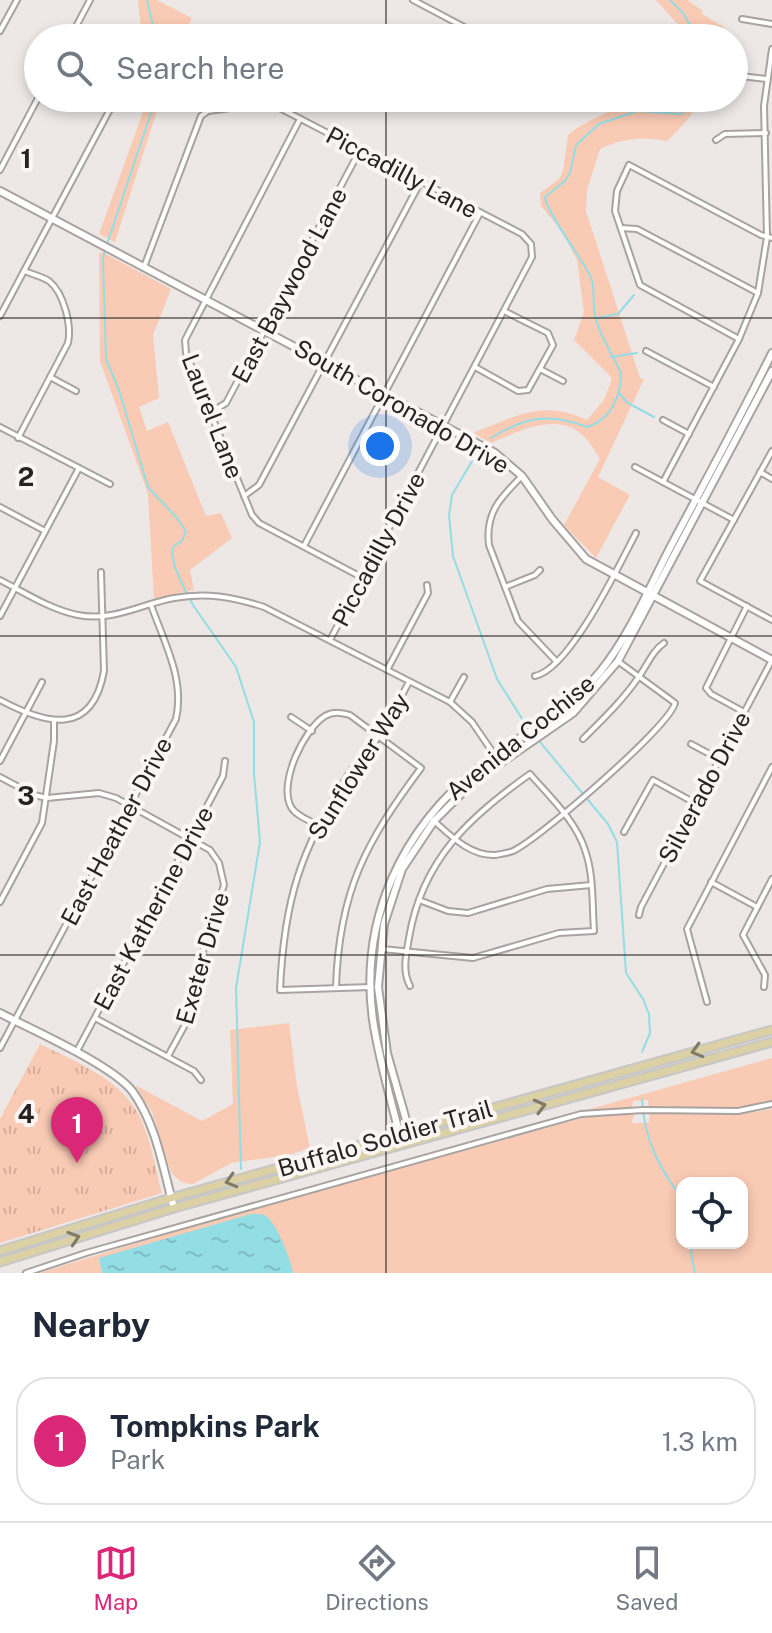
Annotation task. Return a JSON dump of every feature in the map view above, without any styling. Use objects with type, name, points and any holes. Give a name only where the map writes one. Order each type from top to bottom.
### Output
[{"type":"main road","name":"Buffalo Soldier Trail","points":[[0,1251],[171,1198],[772,1030]]},
{"type":"main road","name":"Buffalo Soldier Trail","points":[[0,1262],[174,1208],[772,1042]]},
{"type":"street","points":[[0,31],[17,0]]},
{"type":"street","points":[[77,24],[90,0]]},
{"type":"street","points":[[413,0],[458,24]]},
{"type":"street","points":[[742,19],[772,24]]},
{"type":"street","points":[[663,482],[739,339],[758,293],[770,238],[764,106],[772,49]]},
{"type":"street","points":[[748,77],[767,79]]},
{"type":"street","points":[[0,170],[31,112]]},
{"type":"street","points":[[0,316],[109,112]]},
{"type":"street","points":[[144,267],[197,122],[207,112]]},
{"type":"street","name":"Piccadilly Lane","points":[[289,112],[522,234],[531,244]]},
{"type":"street","name":"Laurel Lane","points":[[301,118],[185,340],[186,353],[252,515],[259,523],[363,578]]},
{"type":"street","points":[[716,140],[725,134],[766,133]]},
{"type":"street","name":"East Baywood Lane","points":[[210,413],[226,403],[360,150]]},
{"type":"street","points":[[739,339],[640,285],[615,201],[629,165],[770,238]]},
{"type":"street","points":[[244,496],[259,485],[421,181]]},
{"type":"street","name":"South Coronado Drive","points":[[0,191],[495,453],[522,476],[568,541],[586,559],[772,660]]},
{"type":"street","points":[[304,546],[480,213]]},
{"type":"street","points":[[621,228],[637,229],[758,293]]},
{"type":"street","name":"Piccadilly Drive","points":[[330,640],[532,257],[531,244]]},
{"type":"street","points":[[18,438],[68,343],[69,322],[59,295],[50,282],[24,271]]},
{"type":"street","points":[[475,367],[518,391],[528,390],[553,345],[548,333],[504,311]]},
{"type":"street","points":[[646,351],[714,387]]},
{"type":"street","name":"Avenida Cochise","points":[[431,818],[473,782],[573,713],[615,659],[699,501],[772,353]]},
{"type":"street","points":[[540,369],[563,381]]},
{"type":"street","name":"Avenida Cochise","points":[[699,501],[772,371]]},
{"type":"street","points":[[50,377],[76,391]]},
{"type":"street","points":[[663,420],[689,434]]},
{"type":"street","points":[[0,427],[110,484]]},
{"type":"street","points":[[772,451],[700,581],[772,620]]},
{"type":"street","points":[[635,467],[734,520]]},
{"type":"street","points":[[0,616],[79,468]]},
{"type":"street","points":[[760,472],[772,479]]},
{"type":"street","points":[[522,476],[501,496],[488,522],[489,545],[518,621],[556,661]]},
{"type":"street","points":[[0,507],[45,531]]},
{"type":"street","points":[[535,676],[544,674],[575,640],[636,533]]},
{"type":"street","points":[[505,587],[540,570]]},
{"type":"street","points":[[0,700],[25,713],[54,721],[67,720],[90,706],[101,686],[104,671],[101,572]]},
{"type":"street","points":[[0,580],[55,607],[79,615],[123,614],[171,598],[198,595],[235,597],[264,607],[450,702],[472,722],[500,763]]},
{"type":"street","points":[[387,670],[428,593],[427,585]]},
{"type":"street","name":"East Heather Drive","points":[[0,1048],[176,719],[180,701],[179,683],[151,605]]},
{"type":"street","points":[[744,712],[711,694],[706,688],[747,606]]},
{"type":"street","points":[[583,739],[613,710],[657,648],[664,643]]},
{"type":"street","points":[[431,818],[469,849],[484,855],[512,852],[635,752],[674,709],[675,703],[615,659]]},
{"type":"street","name":"Avenida Cochise","points":[[402,1144],[373,1022],[376,948],[402,869],[431,818],[456,786],[573,700],[615,659]]},
{"type":"street","name":"Silverado Drive","points":[[639,915],[772,660]]},
{"type":"street","points":[[450,702],[464,677]]},
{"type":"street","points":[[0,761],[42,682]]},
{"type":"street","name":"Sunflower Way","points":[[336,987],[280,990],[282,938],[290,898],[317,825],[350,771],[380,736],[409,682]]},
{"type":"street","points":[[317,825],[296,813],[291,806],[287,782],[294,760],[322,718],[337,712],[350,715],[421,768],[374,836],[354,876],[340,930],[336,987],[374,987]]},
{"type":"street","points":[[291,717],[312,731]]},
{"type":"street","points":[[0,902],[42,823],[54,721]]},
{"type":"street","points":[[691,744],[719,759]]},
{"type":"street","name":"East Katherine Drive","points":[[76,1053],[223,776],[225,761]]},
{"type":"street","points":[[707,1002],[687,929],[772,767]]},
{"type":"street","points":[[376,948],[407,951],[473,958],[559,933],[594,931],[584,846],[563,813],[530,774],[474,816],[434,868],[419,900],[407,951],[405,976],[410,986]]},
{"type":"street","name":"Exeter Drive","points":[[0,777],[34,795],[47,798],[99,793],[116,798],[210,850],[219,863],[224,885],[204,947],[187,1021],[168,1056]]},
{"type":"street","points":[[624,832],[653,780],[695,803]]},
{"type":"street","points":[[764,987],[765,975],[743,935],[772,879]]},
{"type":"street","points":[[711,882],[757,907]]},
{"type":"street","points":[[419,900],[448,911],[468,913],[547,889],[591,885]]},
{"type":"street","name":"Avenida Cochise","points":[[374,987],[387,1053],[412,1141]]},
{"type":"street","points":[[0,1013],[114,1074],[132,1091],[145,1111],[154,1136],[174,1208]]},
{"type":"street","points":[[95,1018],[194,1071],[201,1080]]},
{"type":"street","points":[[26,1273],[86,1253],[581,1114],[643,1110],[738,1111],[772,1104]]},
{"type":"green space","points":[[138,0],[157,0],[192,18],[189,24],[141,24]]},
{"type":"green space","points":[[656,0],[687,0],[719,24],[677,24]]},
{"type":"green space","points":[[143,112],[157,112],[115,242],[99,234]]},
{"type":"green space","points":[[610,112],[693,112],[667,141],[633,139],[600,149],[587,190],[586,211],[640,378],[644,379],[598,477],[630,495],[596,558],[564,525],[600,459],[587,439],[571,428],[549,424],[491,443],[475,432],[543,410],[587,420],[604,400],[612,378],[574,340],[584,312],[577,260],[561,230],[541,206],[540,193],[559,179],[563,171],[568,135]]},
{"type":"green space","points":[[102,252],[171,289],[153,335],[159,398],[139,407],[147,431],[168,422],[206,516],[221,513],[232,538],[190,570],[194,590],[154,599],[148,494],[100,361],[99,254]]},
{"type":"green space","points":[[289,1023],[297,1086],[310,1148],[289,1155],[231,1163],[193,1184],[178,1179],[171,1172],[152,1112],[135,1085],[202,1121],[233,1104],[230,1030]]},
{"type":"green space","points":[[40,1044],[96,1072],[130,1102],[147,1134],[162,1193],[0,1243],[0,1119]]},
{"type":"green space","points":[[772,1058],[772,1101],[736,1109],[649,1109],[648,1100],[633,1101],[632,1109],[583,1111]]},
{"type":"green space","points":[[772,1109],[772,1273],[39,1273],[189,1227],[585,1117],[634,1114],[632,1123],[649,1123],[650,1114],[749,1113]]},
{"type":"water","points":[[251,1214],[269,1218],[286,1250],[293,1273],[102,1273],[99,1258]]},
{"type":"waterway","points":[[147,0],[153,24]]},
{"type":"waterway","points":[[670,0],[690,24]]},
{"type":"waterway","points":[[107,244],[151,112]]},
{"type":"waterway","points":[[491,438],[515,425],[538,419],[561,419],[587,427],[602,419],[613,406],[621,373],[597,324],[591,278],[557,223],[545,197],[570,173],[576,145],[599,124],[634,112]]},
{"type":"waterway","points":[[652,112],[683,112]]},
{"type":"waterway","points":[[105,250],[106,359],[119,390],[148,487],[186,531],[172,552],[175,567],[193,605],[236,667],[254,722],[254,774],[260,842],[236,988],[241,1169]]},
{"type":"waterway","points":[[597,318],[618,314],[634,295]]},
{"type":"waterway","points":[[611,357],[637,353]]},
{"type":"waterway","points":[[619,393],[628,403],[654,417]]},
{"type":"waterway","points":[[475,456],[452,495],[449,515],[453,556],[497,679],[526,725]]},
{"type":"waterway","points":[[540,742],[608,824],[617,842],[626,973],[649,1014],[650,1033],[642,1052]]},
{"type":"waterway","points":[[642,1099],[654,1152],[676,1189]]},
{"type":"waterway","points":[[692,1249],[695,1273]]},
{"type":"place","name":"Tompkins Park","points":[[77,1163]]}]
